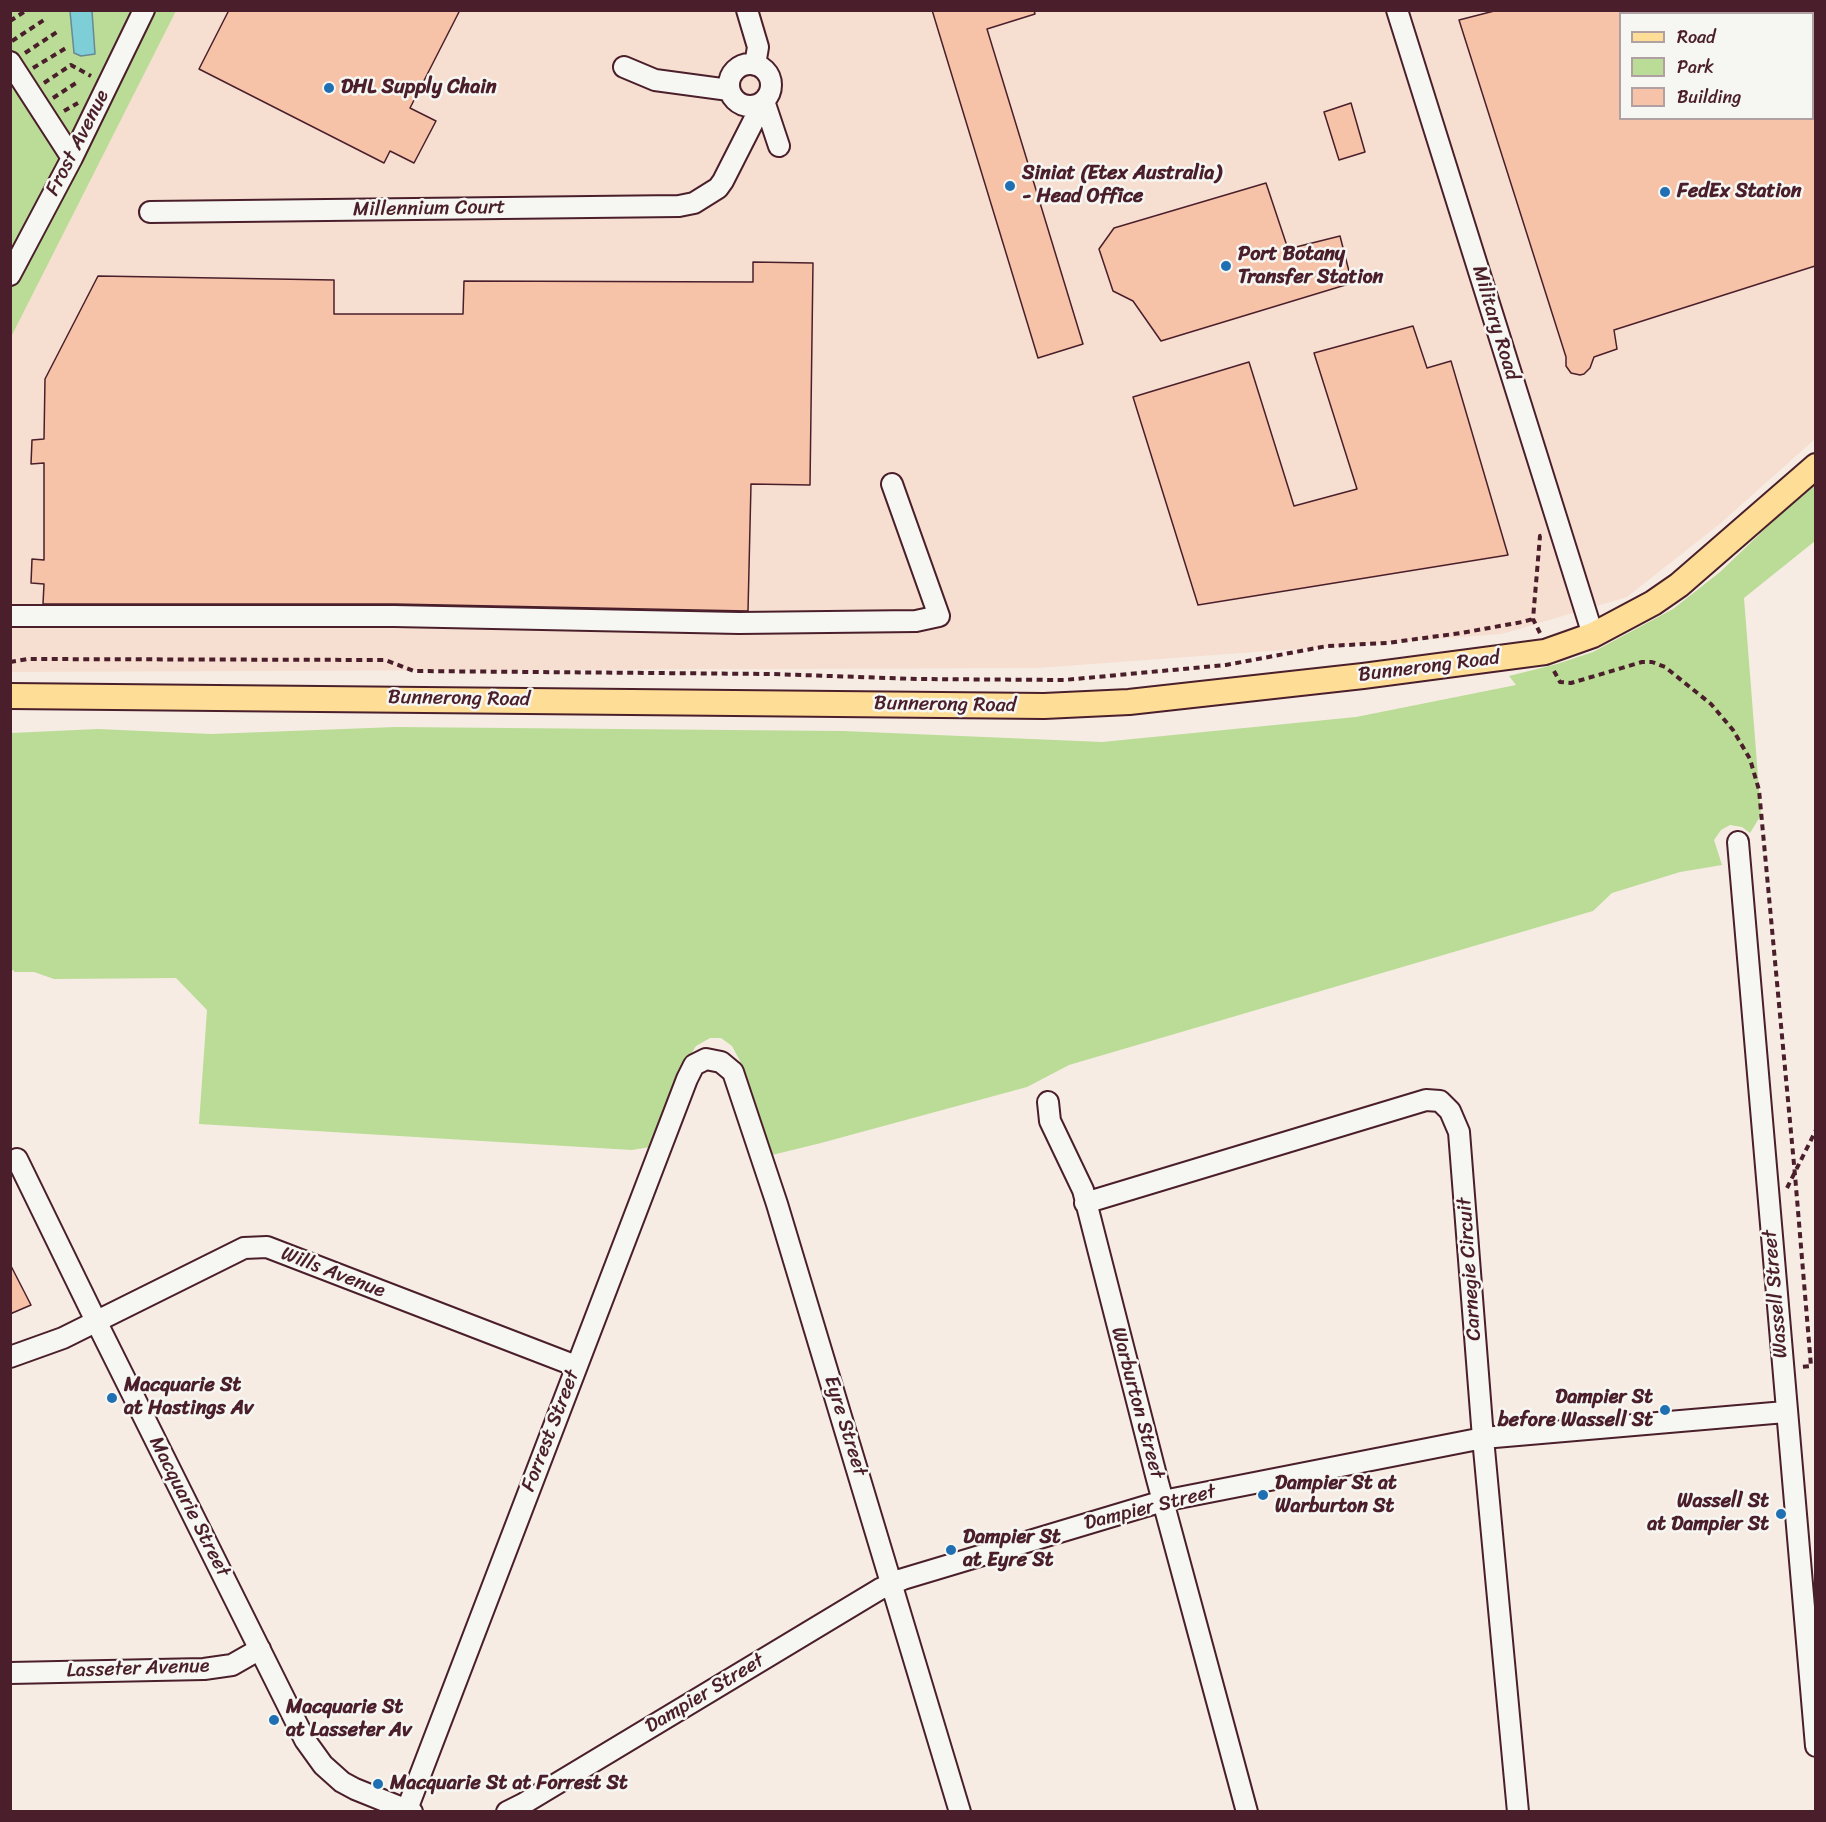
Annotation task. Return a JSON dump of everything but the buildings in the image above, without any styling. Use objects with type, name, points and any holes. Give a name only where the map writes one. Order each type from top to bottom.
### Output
[{"type":"main road","name":"Bunnerong Road","points":[[10,696],[1044,706],[1129,702],[1363,676],[1545,652],[1593,635],[1653,603],[1679,585],[1815,466]]},
{"type":"street","name":"Frost Avenue","points":[[10,275],[72,158],[144,10]]},
{"type":"street","points":[[733,10],[750,64]]},
{"type":"street","points":[[747,10],[758,47],[750,64]]},
{"type":"street","name":"Military Road","points":[[1397,10],[1593,635]]},
{"type":"street","points":[[16,59],[72,158]]},
{"type":"street","points":[[750,64],[762,68],[771,80],[768,95],[755,104],[737,103],[729,90],[732,74],[737,68],[750,64]]},
{"type":"street","points":[[624,67],[655,80],[729,90]]},
{"type":"street","points":[[755,104],[778,146]]},
{"type":"street","name":"Millennium Court","points":[[150,212],[679,206],[694,203],[718,188],[754,120],[755,104]]},
{"type":"street","points":[[10,616],[383,616],[739,623],[916,621],[939,616],[892,484]]},
{"type":"street","name":"Wassell Street","points":[[1737,842],[1785,1412],[1809,1603],[1815,1746]]},
{"type":"street","name":"Forrest Street","points":[[408,1811],[687,1079],[694,1065],[706,1059]]},
{"type":"street","name":"Eyre Street","points":[[706,1059],[721,1062],[733,1072],[777,1204],[960,1812]]},
{"type":"street","name":"Carnegie Circuit","points":[[1085,1203],[1426,1100],[1440,1101],[1450,1111],[1460,1132],[1483,1438],[1518,1812]]},
{"type":"street","name":"Warburton Street","points":[[1048,1102],[1050,1121],[1083,1190],[1163,1501],[1247,1812]]},
{"type":"street","name":"Macquarie Street","points":[[17,1159],[305,1740],[323,1766],[336,1778],[355,1790],[408,1811]]},
{"type":"street","name":"Wills Avenue","points":[[10,1357],[63,1338],[244,1248],[267,1247],[576,1366]]},
{"type":"street","name":"Dampier Street","points":[[507,1812],[880,1589],[903,1579],[1163,1501],[1483,1438],[1785,1412]]},
{"type":"street","name":"Lasseter Avenue","points":[[10,1672],[204,1669],[232,1665],[260,1649]]},
{"type":"path","points":[[10,21],[27,10]]},
{"type":"path","points":[[12,41],[47,18]]},
{"type":"path","points":[[16,59],[57,32]]},
{"type":"path","points":[[30,70],[66,48]]},
{"type":"path","points":[[38,86],[71,65],[98,80]]},
{"type":"path","points":[[50,100],[76,83]]},
{"type":"path","points":[[60,113],[80,101]]},
{"type":"path","points":[[10,662],[28,659],[385,660],[414,671],[772,674],[917,679],[1064,680],[1226,665],[1327,646],[1387,643],[1461,633],[1533,619],[1539,630],[1545,652],[1560,682],[1571,683],[1642,662],[1652,662],[1665,667],[1711,704],[1733,730],[1750,759],[1759,789],[1795,1175],[1810,1366],[1782,1369]]},
{"type":"path","points":[[1770,1219],[1795,1175],[1815,1130]]},
{"type":"shaded area","points":[[176,11],[1815,11],[1815,439],[1721,523],[1627,597],[1502,634],[1038,668],[11,672],[10,337]]},
{"type":"green space","points":[[11,11],[176,11],[11,337]]},
{"type":"green space","points":[[1815,485],[1815,541],[1744,598],[1761,815],[1750,833],[1742,827],[1730,825],[1721,830],[1714,840],[1722,865],[1680,872],[1612,893],[1593,911],[1069,1065],[1027,1087],[821,1143],[772,1155],[740,1061],[732,1046],[721,1038],[710,1038],[696,1046],[687,1060],[650,1147],[632,1150],[199,1124],[207,1010],[176,978],[54,979],[34,972],[11,971],[11,733],[98,729],[211,734],[396,727],[843,731],[1102,742],[1356,717],[1516,685],[1509,676],[1593,652],[1673,609],[1720,572],[1788,507]]},
{"type":"water","points":[[70,11],[92,11],[95,54],[81,56],[74,53]]},
{"type":"place","name":"DHL Supply Chain","points":[[329,88]]},
{"type":"place","name":"Siniat (Etex Australia) - Head Office","points":[[1010,186]]},
{"type":"place","name":"FedEx Station","points":[[1665,192]]},
{"type":"place","name":"Port Botany Transfer Station","points":[[1226,266]]},
{"type":"place","name":"Macquarie St at Hastings Av","points":[[112,1398]]},
{"type":"place","name":"Dampier St before Wassell St","points":[[1665,1410]]},
{"type":"place","name":"Dampier St at Warburton St","points":[[1263,1495]]},
{"type":"place","name":"Wassell St at Dampier St","points":[[1781,1514]]},
{"type":"place","name":"Dampier St at Eyre St","points":[[951,1550]]},
{"type":"place","name":"Macquarie St at Lasseter Av","points":[[274,1720]]},
{"type":"place","name":"Macquarie St at Forrest St","points":[[378,1784]]}]
